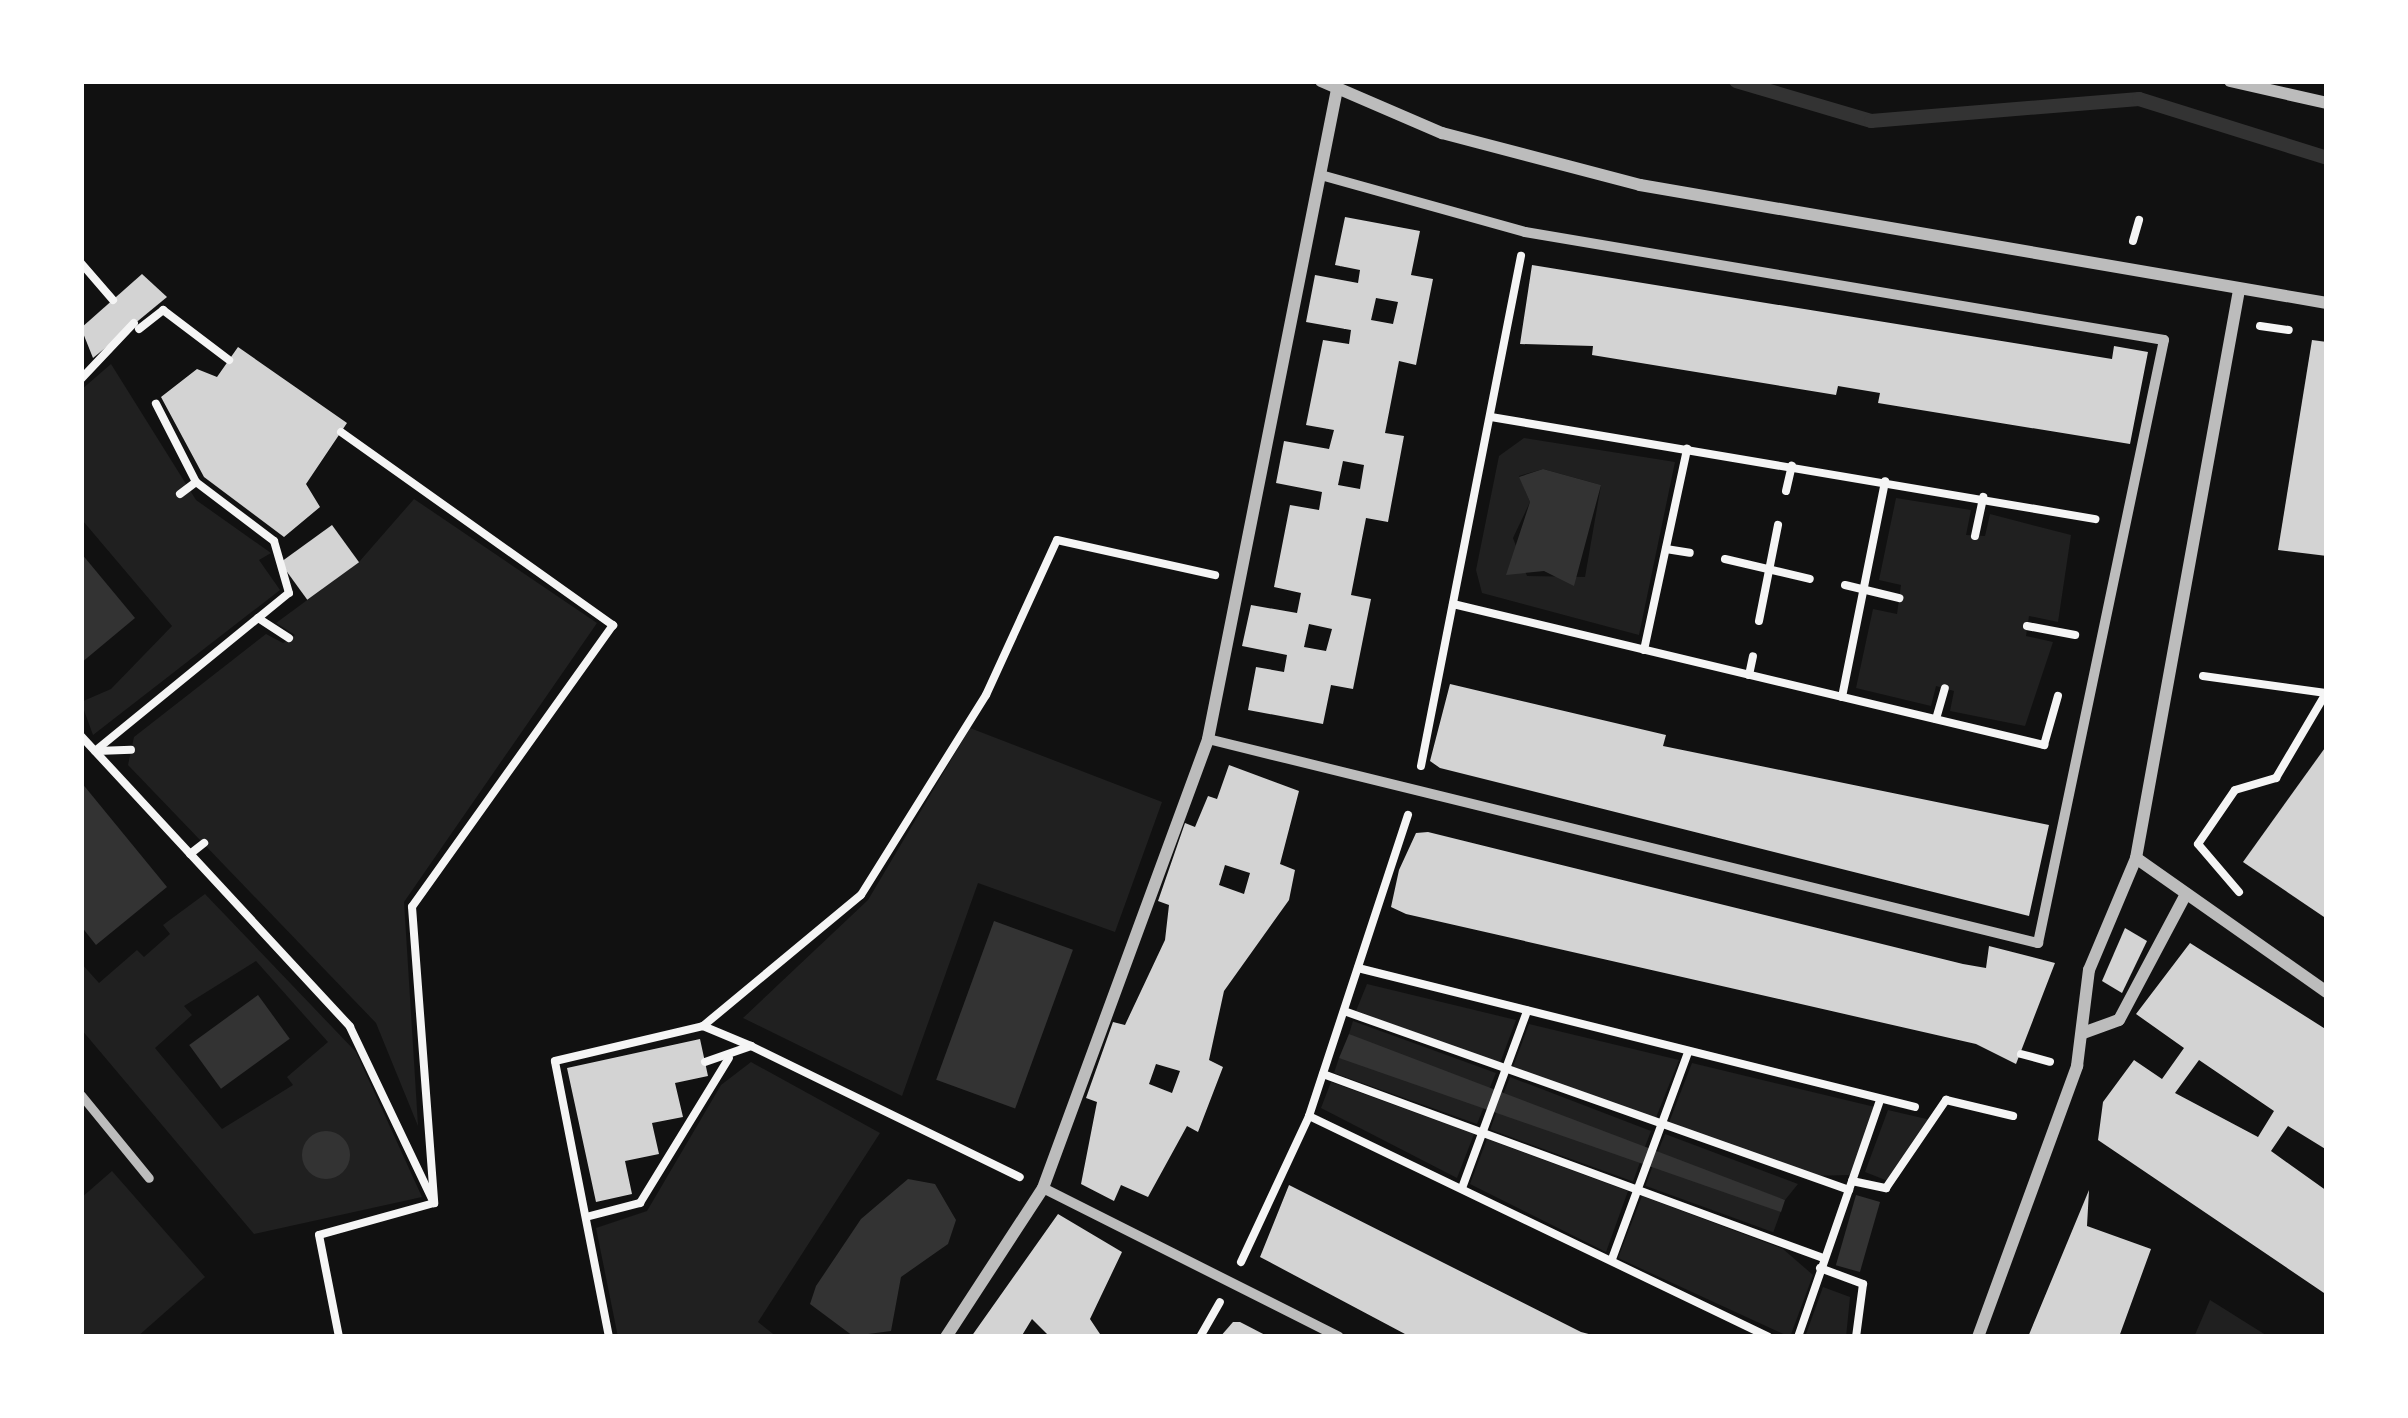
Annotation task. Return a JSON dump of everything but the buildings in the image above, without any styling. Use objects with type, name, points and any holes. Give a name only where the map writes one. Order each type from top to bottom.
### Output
[{"type":"street","points":[[1321,81],[1442,133],[1640,185],[2327,303]]},
{"type":"street","points":[[2230,81],[2327,104]]},
{"type":"street","points":[[946,1337],[1043,1188],[1208,740],[1337,89]]},
{"type":"street","points":[[1208,740],[2038,943],[2164,340],[1526,232],[1321,175]]},
{"type":"street","points":[[1978,1337],[2083,1033],[2089,970],[2136,858],[2240,290]]},
{"type":"street","points":[[2136,858],[2327,992]]},
{"type":"street","points":[[2083,1033],[2119,1019],[2186,894]]},
{"type":"street","points":[[1043,1188],[1339,1337]]},
{"type":"lane","points":[[81,1095],[149,1178]]},
{"type":"path","points":[[1231,1283],[1309,1116],[1416,792],[1526,232]]},
{"type":"path","points":[[81,263],[113,300]]},
{"type":"path","points":[[81,379],[136,326],[163,310],[229,360]]},
{"type":"path","points":[[94,751],[289,592],[274,541],[196,482],[156,404]]},
{"type":"path","points":[[1491,417],[2096,515]]},
{"type":"path","points":[[341,432],[613,626],[412,907],[434,1203]]},
{"type":"path","points":[[1644,650],[1687,448]]},
{"type":"path","points":[[1786,490],[1792,466]]},
{"type":"path","points":[[1842,697],[1886,481]]},
{"type":"path","points":[[180,494],[196,482]]},
{"type":"path","points":[[1975,536],[1983,497]]},
{"type":"path","points":[[1759,622],[1778,525]]},
{"type":"path","points":[[609,1337],[556,1061],[703,1026],[861,895],[986,695],[1057,541],[1240,581]]},
{"type":"path","points":[[1666,548],[1690,553]]},
{"type":"path","points":[[1725,559],[1810,579]]},
{"type":"path","points":[[1845,586],[1899,598]]},
{"type":"path","points":[[1453,604],[2044,745],[2062,679]]},
{"type":"path","points":[[258,618],[290,638]]},
{"type":"path","points":[[2027,626],[2075,635],[2069,657]]},
{"type":"path","points":[[1750,675],[1753,656]]},
{"type":"path","points":[[2203,676],[2327,693],[2276,778],[2235,790],[2198,844],[2243,896],[2224,921]]},
{"type":"path","points":[[1936,719],[1945,688]]},
{"type":"path","points":[[81,736],[350,1027],[434,1203]]},
{"type":"path","points":[[94,751],[131,750]]},
{"type":"path","points":[[190,854],[204,843]]},
{"type":"path","points":[[1358,968],[1916,1107]]},
{"type":"path","points":[[1344,1011],[1662,1127],[1851,1186],[1886,1188],[1955,1102],[2008,1115]]},
{"type":"path","points":[[1462,1188],[1527,1011]]},
{"type":"path","points":[[703,1026],[1043,1188]]},
{"type":"path","points":[[705,1062],[752,1046]]},
{"type":"path","points":[[1612,1258],[1688,1052]]},
{"type":"path","points":[[586,1217],[640,1203],[730,1056]]},
{"type":"path","points":[[1323,1074],[1638,1189],[1822,1263],[1863,1284],[1856,1337]]},
{"type":"path","points":[[1798,1337],[1880,1100]]},
{"type":"path","points":[[1309,1116],[1768,1337]]},
{"type":"path","points":[[339,1337],[319,1235],[434,1203]]},
{"type":"shaded area","points":[[111,364],[196,500],[271,553],[259,560],[280,590],[93,735],[81,702],[111,689],[172,626],[83,521],[81,390]]},
{"type":"shaded area","points":[[1524,438],[1675,462],[1639,635],[1482,593],[1476,570],[1499,456]],"holes":[[[1543,469],[1601,485],[1585,577],[1527,576],[1513,538],[1530,502],[1519,476]]]},
{"type":"shaded area","points":[[1543,469],[1601,485],[1574,586],[1544,571],[1506,575],[1530,502],[1519,477]]},
{"type":"shaded area","points":[[1896,498],[1971,510],[1966,535],[1985,536],[1990,514],[2071,535],[2058,622],[2029,616],[2026,636],[2053,642],[2025,726],[1950,711],[1954,691],[1936,686],[1931,706],[1856,688],[1873,609],[1897,614],[1901,585],[1879,580]]},
{"type":"shaded area","points":[[414,499],[597,623],[404,902],[418,1126],[376,1023],[128,765],[134,737],[266,634],[283,643],[295,635],[276,623],[359,562]]},
{"type":"shaded area","points":[[81,553],[135,618],[81,663]]},
{"type":"shaded area","points":[[970,728],[1162,802],[1115,932],[978,883],[902,1096],[743,1018],[868,900]]},
{"type":"shaded area","points":[[81,782],[167,887],[96,945],[81,926]]},
{"type":"shaded area","points":[[205,894],[356,1052],[422,1197],[254,1234],[81,1029],[81,963],[99,983],[137,950],[144,957],[170,934],[163,925]],"holes":[[[256,961],[328,1042],[287,1077],[293,1085],[222,1129],[155,1048],[192,1015],[184,1006]]]},
{"type":"shaded area","points":[[994,921],[1073,950],[1015,1109],[936,1080]]},
{"type":"shaded area","points":[[1367,984],[1516,1020],[1500,1063],[1356,1011]]},
{"type":"shaded area","points":[[258,995],[290,1039],[221,1089],[189,1045]]},
{"type":"shaded area","points":[[1353,1021],[1496,1073],[1488,1092],[1374,1050],[1349,1034]]},
{"type":"shaded area","points":[[1529,1024],[1679,1060],[1655,1120],[1513,1067]]},
{"type":"shaded area","points":[[1349,1034],[1785,1200],[1781,1212],[1339,1058]]},
{"type":"shaded area","points":[[1339,1058],[1369,1062],[1485,1104],[1477,1124],[1334,1073]]},
{"type":"shaded area","points":[[751,1062],[880,1133],[758,1322],[777,1337],[618,1337],[596,1228],[647,1211],[721,1085]]},
{"type":"shaded area","points":[[1692,1063],[1875,1107],[1850,1175],[1809,1176],[1668,1125]]},
{"type":"shaded area","points":[[1510,1077],[1651,1131],[1643,1152],[1502,1098]]},
{"type":"shaded area","points":[[1331,1082],[1474,1134],[1457,1178],[1321,1108]]},
{"type":"shaded area","points":[[1498,1108],[1641,1160],[1633,1182],[1490,1130]]},
{"type":"shaded area","points":[[1888,1110],[1935,1121],[1893,1183],[1865,1172]]},
{"type":"shaded area","points":[[326,1131],[343,1138],[350,1155],[343,1172],[326,1179],[309,1172],[302,1155],[309,1138]]},
{"type":"shaded area","points":[[1665,1134],[1798,1184],[1785,1200],[1657,1154]]},
{"type":"shaded area","points":[[1487,1139],[1628,1191],[1606,1252],[1470,1184]]},
{"type":"shaded area","points":[[1653,1165],[1781,1212],[1773,1232],[1645,1186]]},
{"type":"shaded area","points":[[112,1171],[205,1277],[137,1337],[81,1337],[81,1198]]},
{"type":"shaded area","points":[[908,1179],[935,1184],[956,1220],[948,1244],[901,1277],[891,1331],[853,1336],[810,1304],[816,1286],[861,1219]]},
{"type":"shaded area","points":[[1856,1195],[1880,1202],[1860,1272],[1836,1265]]},
{"type":"shaded area","points":[[1642,1196],[1783,1249],[1813,1275],[1790,1337],[1618,1258]]},
{"type":"shaded area","points":[[1823,1287],[1850,1297],[1846,1337],[1805,1337]]},
{"type":"shaded area","points":[[2210,1300],[2269,1337],[2194,1337]]},
{"type":"waterway","points":[[1736,81],[1871,121],[2139,99],[2327,158]]}]
